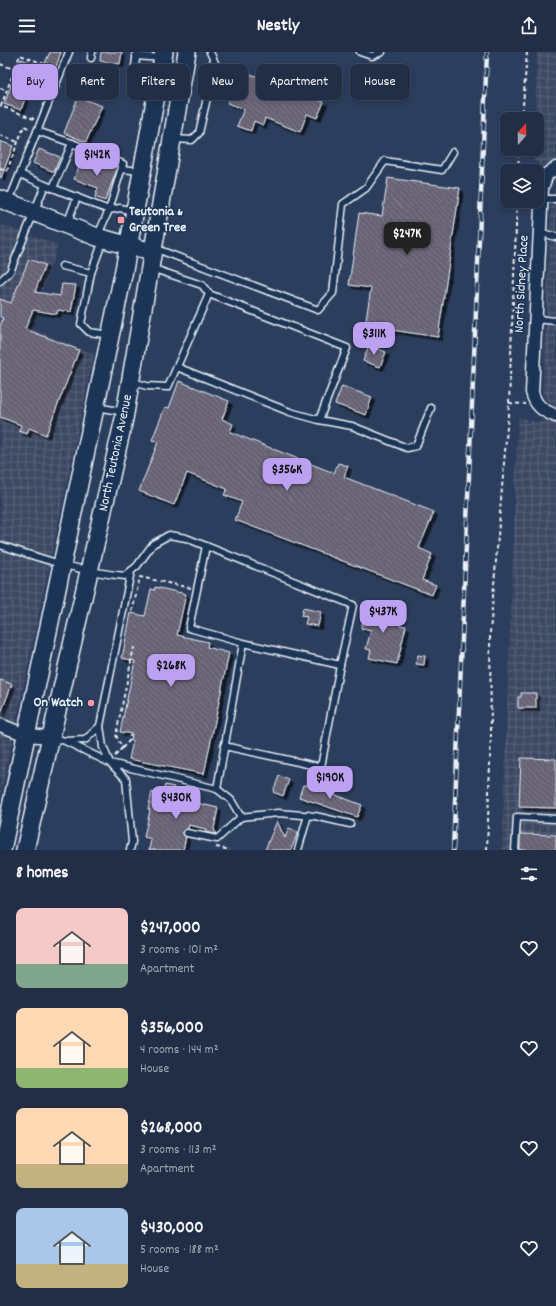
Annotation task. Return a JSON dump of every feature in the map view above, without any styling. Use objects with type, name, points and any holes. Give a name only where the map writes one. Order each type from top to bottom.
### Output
[{"type":"main road","name":"North Teutonia Avenue","points":[[25,850],[58,739],[90,572],[126,412],[187,52]]},
{"type":"main road","points":[[2,850],[110,335],[135,211],[163,55]]},
{"type":"main road","points":[[4,200],[100,238],[128,246],[152,256]]},
{"type":"street","name":"North Sidney Place","points":[[544,181],[554,169]]},
{"type":"street","name":"North Sidney Place","points":[[535,402],[532,392],[541,208]]},
{"type":"street","points":[[535,402],[543,410],[556,416]]},
{"type":"street","points":[[0,725],[26,735],[58,739]]},
{"type":"lane","points":[[4,200],[20,174],[69,52]]},
{"type":"lane","points":[[172,139],[192,140],[200,133],[215,63],[210,52]]},
{"type":"lane","points":[[360,52],[372,56],[382,52]]},
{"type":"lane","points":[[135,64],[137,54],[163,55]]},
{"type":"lane","points":[[37,131],[72,143],[123,164],[110,210],[100,238],[91,273],[81,324],[89,332],[110,335]]},
{"type":"lane","points":[[53,188],[72,143]]},
{"type":"lane","points":[[152,256],[318,310],[333,293],[343,204],[366,188],[385,161],[442,170],[453,152]]},
{"type":"lane","points":[[122,169],[142,172]]},
{"type":"lane","points":[[20,174],[110,210],[120,208],[135,211]]},
{"type":"lane","points":[[0,281],[10,272],[33,211],[45,185]]},
{"type":"lane","points":[[67,225],[77,197]]},
{"type":"lane","points":[[544,199],[556,199]]},
{"type":"lane","points":[[539,232],[556,238]]},
{"type":"lane","points":[[152,256],[202,286],[209,294],[347,348],[319,420]]},
{"type":"lane","points":[[62,266],[91,273]]},
{"type":"lane","points":[[131,382],[147,386],[168,387],[209,294]]},
{"type":"lane","points":[[535,319],[556,321]]},
{"type":"lane","points":[[177,368],[290,412],[319,420],[352,426],[407,448],[416,446],[431,408]]},
{"type":"lane","points":[[95,407],[126,412]]},
{"type":"lane","points":[[0,545],[62,566],[90,572],[125,576],[137,566],[153,544],[169,535],[186,538],[354,605],[340,665],[321,767],[224,746]]},
{"type":"lane","points":[[206,546],[189,628],[243,643],[340,665]]},
{"type":"lane","points":[[130,850],[132,842],[126,779],[111,761],[103,747],[100,726],[131,571]]},
{"type":"lane","points":[[217,789],[243,643]]},
{"type":"lane","points":[[58,739],[85,740],[100,726]]},
{"type":"lane","points":[[58,739],[111,761],[217,789],[231,800],[241,817]]},
{"type":"lane","points":[[187,833],[217,839],[241,817],[278,813],[308,815],[350,824]]},
{"type":"lane","points":[[298,850],[308,815]]},
{"type":"lane","points":[[515,850],[517,817],[556,819]]},
{"type":"path","points":[[523,112],[527,52]]},
{"type":"path","points":[[16,64],[20,55],[45,64]]},
{"type":"path","points":[[0,64],[12,68]]},
{"type":"path","points":[[12,74],[1,106],[41,121]]},
{"type":"path","points":[[0,88],[6,90]]},
{"type":"path","points":[[0,169],[7,171],[24,126],[37,131]]},
{"type":"path","points":[[0,135],[18,142]]},
{"type":"path","points":[[487,850],[492,734],[490,633],[509,403],[517,208]]},
{"type":"path","points":[[509,403],[525,404],[535,402]]},
{"type":"path","points":[[132,612],[140,577],[192,588]]},
{"type":"path","points":[[122,748],[116,735],[134,647]]},
{"type":"path","points":[[111,761],[129,741],[130,735]]},
{"type":"shaded area","points":[[537,52],[556,52],[556,181],[544,170],[544,164],[538,164],[534,160],[534,156],[544,156],[544,112],[535,112]]},
{"type":"shaded area","points":[[556,185],[556,850],[502,850],[518,417],[540,423],[550,403],[543,393],[551,205]]},
{"type":"shaded area","points":[[0,224],[58,245],[29,328],[94,354],[0,797]]},
{"type":"building","points":[[50,52],[61,52],[57,64],[45,63]]},
{"type":"building","points":[[101,52],[122,52],[120,64],[100,61]]},
{"type":"building","points":[[21,59],[34,64],[19,64]]},
{"type":"building","points":[[248,73],[256,76],[256,100],[319,100],[324,102],[317,118],[307,114],[300,132],[265,118],[263,125],[254,121],[251,131],[237,126],[244,109],[227,103],[228,100],[248,100]]},
{"type":"building","points":[[12,83],[12,100],[25,100],[21,110],[4,104]]},
{"type":"building","points":[[77,100],[86,100],[102,106],[86,142],[64,133]]},
{"type":"building","points":[[0,141],[13,146],[1,178],[0,177]]},
{"type":"building","points":[[39,149],[60,157],[54,172],[33,163]]},
{"type":"building","points":[[82,159],[106,168],[108,163],[118,167],[105,201],[95,197],[98,188],[74,179]]},
{"type":"building","points":[[388,178],[460,188],[438,337],[365,326],[371,288],[349,285],[359,213],[382,216]]},
{"type":"building","points":[[29,259],[45,265],[35,292],[60,296],[62,284],[76,285],[71,312],[58,310],[57,314],[33,310],[25,329],[79,350],[46,435],[29,428],[27,434],[19,431],[21,425],[0,417],[0,327],[3,318],[0,317],[0,299],[11,303]]},
{"type":"building","points":[[369,345],[386,352],[380,367],[363,361]]},
{"type":"building","points":[[179,381],[229,401],[222,419],[233,424],[230,432],[334,473],[338,463],[348,466],[344,477],[434,512],[419,548],[432,554],[422,580],[436,585],[432,595],[235,520],[242,502],[224,495],[227,489],[187,473],[174,505],[139,491],[158,442],[152,440],[165,407],[169,408]]},
{"type":"building","points":[[342,386],[372,397],[366,415],[335,404]]},
{"type":"building","points":[[155,587],[186,594],[177,635],[208,642],[207,647],[229,653],[204,774],[129,759],[133,741],[131,740],[132,734],[120,732],[135,661],[122,658],[131,613],[145,616],[151,589],[155,590]]},
{"type":"building","points":[[367,604],[382,607],[381,612],[401,616],[399,625],[406,626],[397,664],[369,658],[371,650],[366,649],[371,630],[361,628]]},
{"type":"building","points":[[303,608],[321,612],[318,626],[305,624],[307,617],[301,616]]},
{"type":"building","points":[[418,655],[425,656],[424,665],[416,664]]},
{"type":"building","points":[[0,680],[12,684],[1,713],[0,713]]},
{"type":"building","points":[[521,693],[536,693],[536,708],[518,708],[518,697],[521,697]]},
{"type":"building","points":[[521,758],[556,759],[556,808],[519,807]]},
{"type":"building","points":[[279,776],[289,780],[283,796],[273,792]]},
{"type":"building","points":[[307,784],[362,805],[357,817],[299,797],[303,785],[306,786]]},
{"type":"building","points":[[165,785],[174,787],[172,797],[218,808],[214,829],[216,834],[205,832],[206,829],[189,825],[188,829],[183,832],[186,837],[183,850],[149,850],[151,839],[144,837],[152,792],[162,795]]},
{"type":"building","points":[[277,821],[285,838],[289,828],[298,832],[291,850],[265,850]]},
{"type":"building","points":[[520,834],[556,835],[556,850],[520,850]]},
{"type":"railway","points":[[453,850],[487,52]]},
{"type":"place","name":"Teutonia & Green Tree","points":[[121,220]]},
{"type":"place","name":"On Watch","points":[[91,703]]}]
